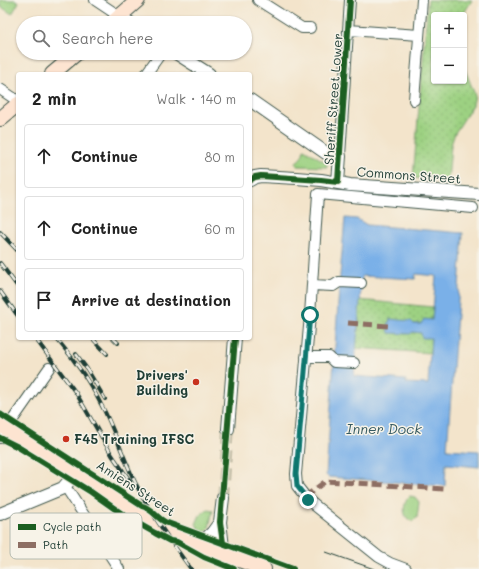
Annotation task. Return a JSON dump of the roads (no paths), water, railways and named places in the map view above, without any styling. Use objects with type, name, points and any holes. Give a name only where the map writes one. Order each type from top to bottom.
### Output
[{"type":"main road","points":[[124,16],[138,0]]},
{"type":"main road","points":[[54,72],[69,60]]},
{"type":"main road","points":[[0,119],[16,104]]},
{"type":"main road","name":"Amiens Street","points":[[2,430],[136,513]]},
{"type":"main road","name":"Amiens Street","points":[[142,516],[199,545],[264,569]]},
{"type":"street","points":[[95,0],[114,16]]},
{"type":"street","points":[[258,0],[302,28],[310,28]]},
{"type":"street","name":"Sheriff Street Lower","points":[[252,178],[255,176],[261,176],[338,182],[350,0]]},
{"type":"street","points":[[414,100],[422,0]]},
{"type":"street","points":[[348,30],[419,35]]},
{"type":"street","points":[[147,72],[156,60]]},
{"type":"street","points":[[187,60],[206,72]]},
{"type":"street","points":[[0,89],[16,101]]},
{"type":"street","points":[[252,101],[326,153],[331,156],[340,156]]},
{"type":"street","name":"Commons Street","points":[[338,182],[350,185],[479,194]]},
{"type":"street","points":[[406,569],[379,557],[305,497],[297,486],[296,474],[318,194],[473,208]]},
{"type":"street","points":[[312,285],[333,286],[339,282],[361,283]]},
{"type":"street","points":[[228,429],[235,340]]},
{"type":"street","points":[[306,357],[329,357],[334,362],[354,363]]},
{"type":"street","points":[[2,430],[49,368]]},
{"type":"street","points":[[0,514],[64,488],[75,474]]},
{"type":"street","points":[[64,488],[69,492],[83,513]]},
{"type":"street","points":[[223,498],[220,522],[224,555]]},
{"type":"street","points":[[199,545],[212,533],[220,522]]},
{"type":"street","points":[[113,559],[119,569]]},
{"type":"water","name":"Inner Dock","points":[[345,218],[357,219],[367,225],[463,233],[447,449],[479,451],[479,467],[446,464],[445,486],[328,477],[326,475]],"holes":[[[416,274],[436,276],[432,320],[424,319],[421,324],[414,324],[411,321],[390,319],[388,326],[389,333],[410,334],[413,332],[421,333],[422,338],[431,338],[428,384],[406,383],[406,380],[354,376],[362,276],[415,279]]]},
{"type":"tunnel","points":[[223,498],[228,429]]},
{"type":"tram line","points":[[326,552],[374,569]]},
{"type":"railway","points":[[0,232],[16,249]]},
{"type":"railway","points":[[0,263],[16,284]]},
{"type":"railway","points":[[0,291],[16,313]]},
{"type":"railway","points":[[36,340],[76,393],[112,455],[130,481]]},
{"type":"railway","points":[[58,340],[70,355],[95,392],[141,494],[161,527],[191,569]]},
{"type":"railway","points":[[94,340],[107,354]]},
{"type":"railway","points":[[115,340],[118,343]]},
{"type":"railway","points":[[76,354],[105,399]]},
{"type":"place","name":"Drivers' Building","points":[[196,382]]},
{"type":"place","name":"F45 Training IFSC","points":[[66,439]]}]
